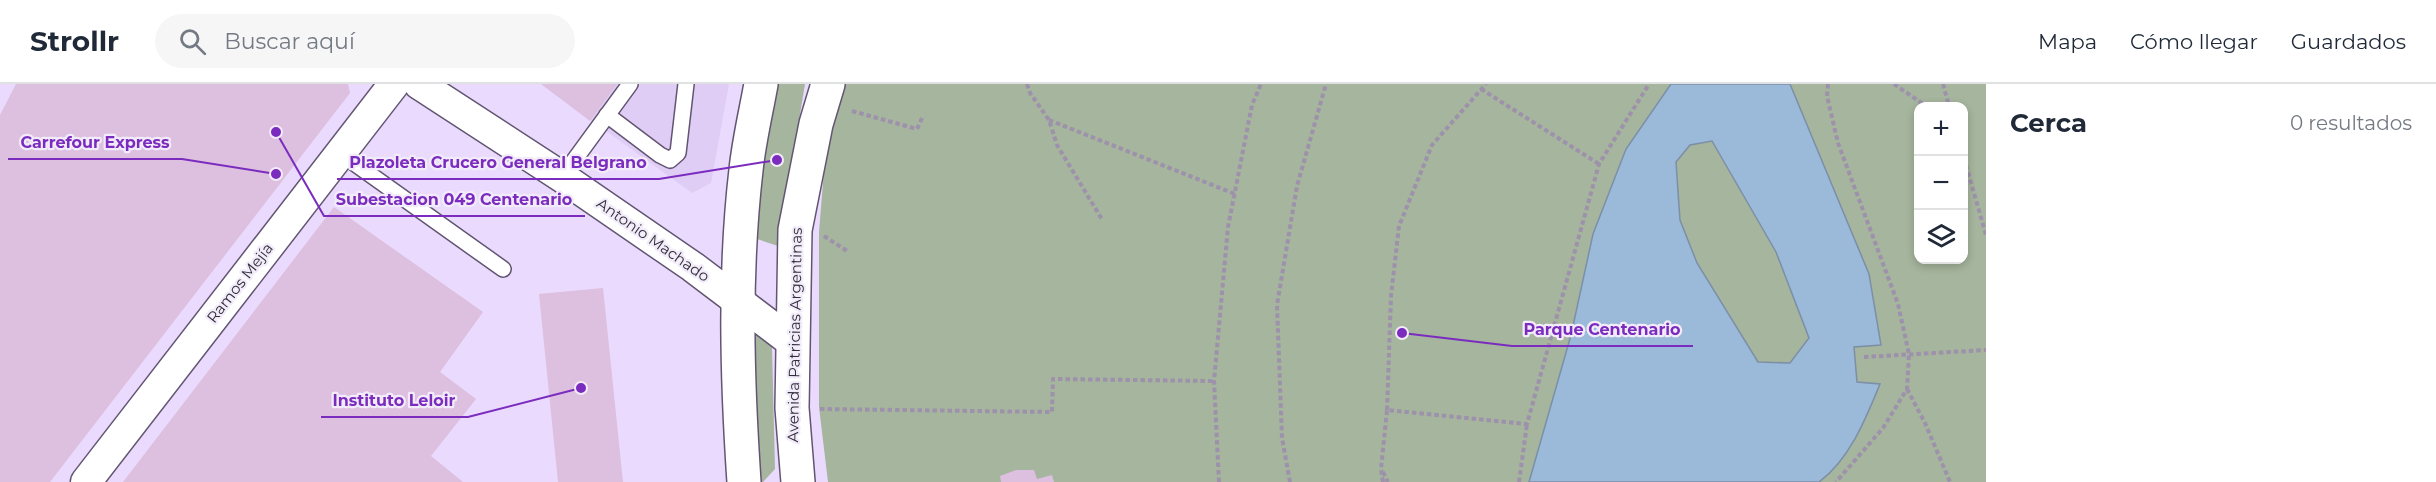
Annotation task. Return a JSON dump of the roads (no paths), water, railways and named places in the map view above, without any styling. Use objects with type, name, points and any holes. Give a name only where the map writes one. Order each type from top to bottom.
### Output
[{"type":"main road","points":[[744,482],[738,395],[741,222],[746,167],[761,84]]},
{"type":"main road","name":"Avenida Patricias Argentinas","points":[[794,479],[792,342],[795,230],[816,124],[825,93]]},
{"type":"street","name":"Ramos Mejía","points":[[86,482],[394,84]]},
{"type":"street","name":"Antonio Machado","points":[[419,84],[562,177],[693,267],[792,342]]},
{"type":"lane","points":[[562,177],[630,84]]},
{"type":"lane","points":[[607,115],[670,160],[678,153],[686,84]]},
{"type":"lane","points":[[340,153],[503,269]]},
{"type":"water","points":[[1671,84],[1790,84],[1869,274],[1881,345],[1854,347],[1857,382],[1880,384],[1863,424],[1848,450],[1840,462],[1819,482],[1529,482],[1571,335],[1593,234],[1626,149]],"holes":[[[1712,141],[1776,252],[1809,338],[1790,363],[1758,362],[1697,263],[1680,220],[1676,162],[1690,145]]]},
{"type":"place","name":"Subestacion 049 Centenario","points":[[276,132]]},
{"type":"place","name":"Plazoleta Crucero General Belgrano","points":[[777,160]]},
{"type":"place","name":"Carrefour Express","points":[[276,174]]},
{"type":"place","name":"Parque Centenario","points":[[1402,333]]},
{"type":"place","name":"Instituto Leloir","points":[[581,388]]}]
